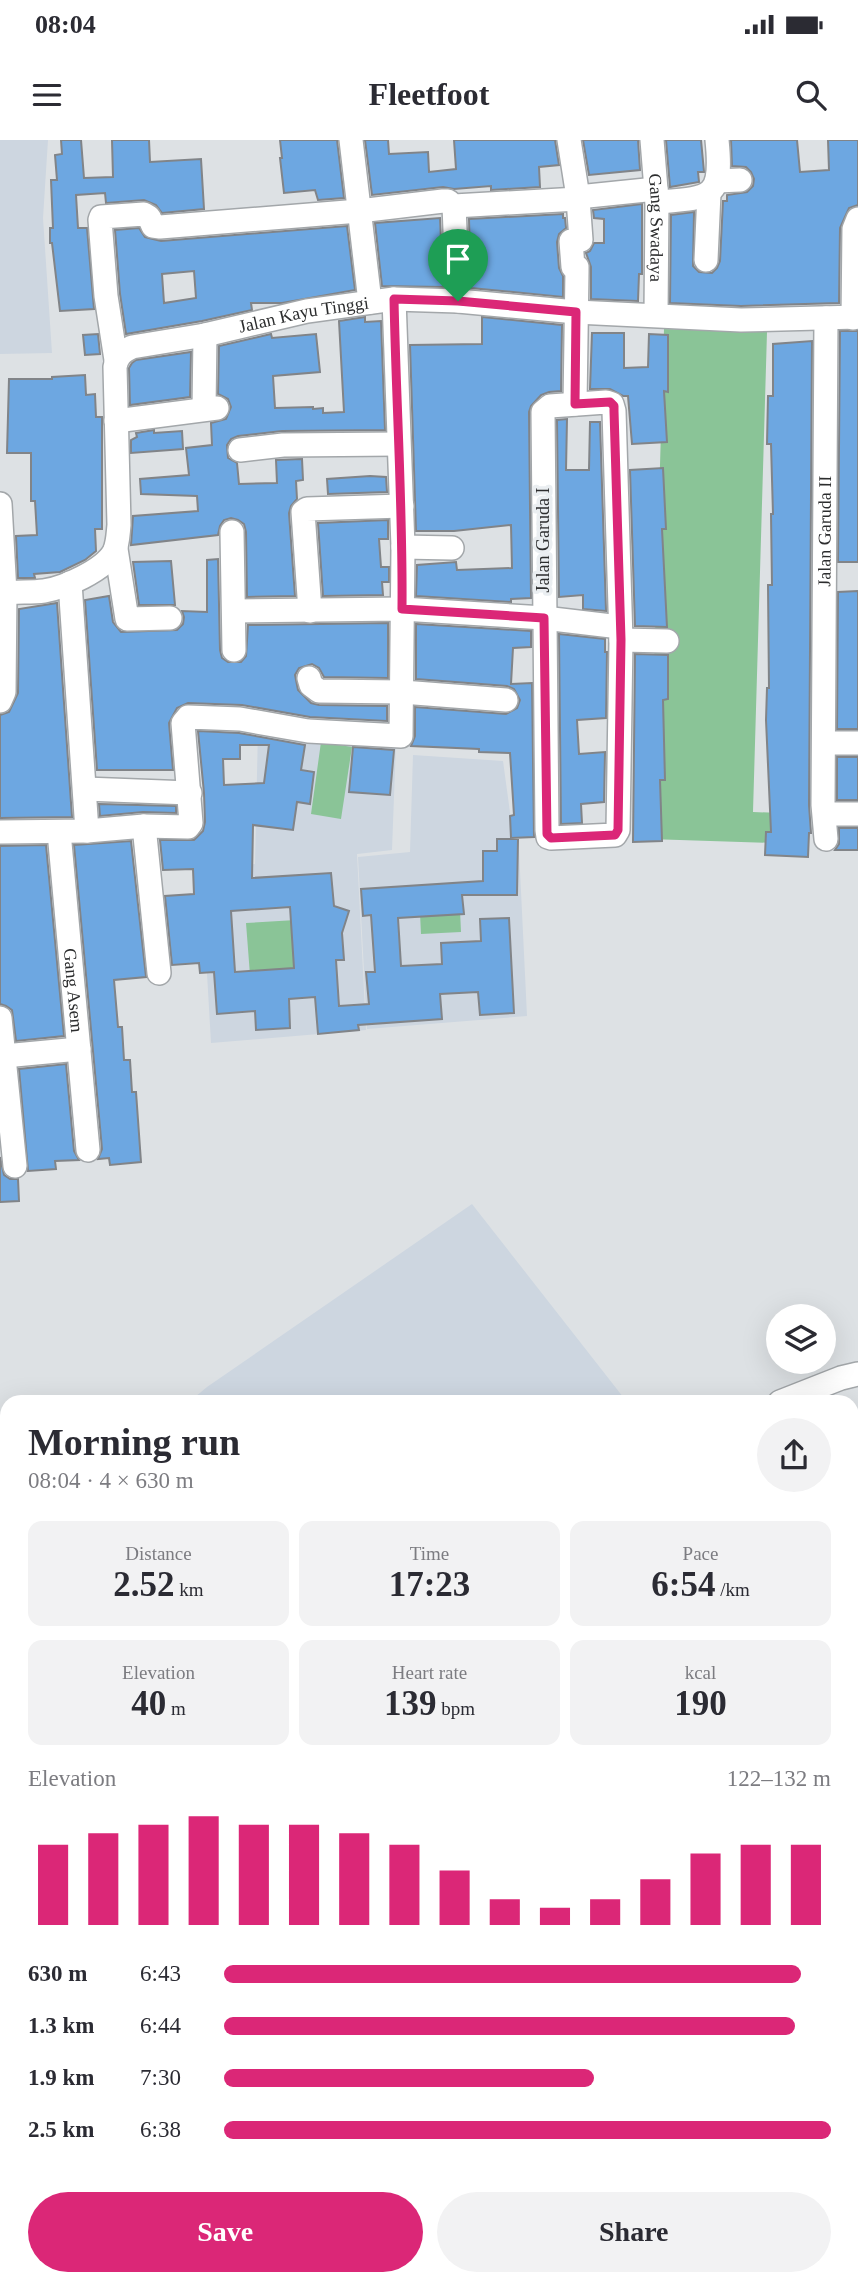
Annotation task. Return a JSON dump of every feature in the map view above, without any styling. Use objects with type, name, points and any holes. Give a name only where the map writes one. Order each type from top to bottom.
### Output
[{"type":"street","points":[[351,140],[370,302]]},
{"type":"street","points":[[569,140],[581,240],[571,241],[573,267],[577,267],[578,271],[575,404]]},
{"type":"street","name":"Gang Swadaya","points":[[652,140],[656,196],[656,316]]},
{"type":"street","points":[[706,260],[722,184],[717,140]]},
{"type":"street","points":[[454,206],[578,198],[695,198],[722,184]]},
{"type":"street","points":[[170,618],[127,619],[116,549],[119,525],[116,360],[106,296],[101,217],[144,214],[149,217],[153,226],[160,227],[449,201],[454,206],[458,301]]},
{"type":"street","points":[[855,317],[854,229],[858,219]]},
{"type":"street","points":[[0,832],[88,831],[144,826],[188,827],[191,823],[190,793],[183,723],[188,717],[253,720],[308,731],[401,736],[403,547],[394,299]]},
{"type":"street","name":"Jalan Kayu Tinggi","points":[[116,360],[122,352],[132,347],[205,335],[307,311],[394,299],[759,321],[855,317]]},
{"type":"street","name":"Jalan Garuda II","points":[[826,839],[824,743],[827,318]]},
{"type":"street","points":[[116,421],[211,409],[205,335]]},
{"type":"street","name":"Jalan Garuda I","points":[[610,402],[614,406],[621,634],[617,834],[551,838],[547,834],[543,412],[550,406],[575,404],[610,402]]},
{"type":"street","points":[[240,450],[283,445],[398,444]]},
{"type":"street","points":[[0,504],[4,692],[0,701]]},
{"type":"street","points":[[310,611],[303,512],[307,509],[402,506]]},
{"type":"street","points":[[232,532],[234,650]]},
{"type":"street","points":[[403,547],[452,548]]},
{"type":"street","points":[[2,593],[46,591],[70,583],[103,565],[116,549]]},
{"type":"street","points":[[70,583],[88,831]]},
{"type":"street","points":[[234,611],[402,609],[544,618],[667,641]]},
{"type":"street","points":[[309,678],[311,685],[319,691],[402,692],[506,700]]},
{"type":"street","points":[[824,743],[858,743]]},
{"type":"street","points":[[85,789],[190,793]]},
{"type":"street","points":[[825,814],[858,814]]},
{"type":"street","points":[[144,826],[159,973]]},
{"type":"street","name":"Gang Asem","points":[[59,832],[88,1150]]},
{"type":"street","points":[[0,1018],[15,1166]]},
{"type":"street","points":[[4,1056],[79,1049]]},
{"type":"street","points":[[798,1395],[858,1374]]},
{"type":"shaded area","points":[[0,140],[48,140],[43,218],[52,353],[0,354]]},
{"type":"shaded area","points":[[258,729],[396,743],[392,850],[357,854],[366,1030],[211,1043],[201,869],[255,864]]},
{"type":"shaded area","points":[[413,755],[503,761],[515,849],[519,850],[527,1016],[367,1029],[358,857],[410,852]]},
{"type":"shaded area","points":[[472,1204],[622,1395],[197,1395]]},
{"type":"green space","points":[[664,329],[767,332],[753,812],[808,814],[807,844],[649,839]]},
{"type":"green space","points":[[321,742],[352,747],[341,819],[311,814]]},
{"type":"green space","points":[[460,910],[461,932],[421,934],[420,913]]},
{"type":"green space","points":[[296,920],[299,972],[250,975],[246,923]]},
{"type":"building","points":[[61,140],[81,140],[84,178],[113,177],[112,140],[149,140],[150,162],[201,159],[204,209],[162,213],[156,205],[144,200],[106,203],[105,193],[76,195],[78,228],[87,228],[94,309],[60,311],[50,228],[53,228],[51,180],[57,180],[55,155],[62,154]]},
{"type":"building","points":[[280,140],[337,140],[344,198],[318,200],[315,190],[284,193]]},
{"type":"building","points":[[365,140],[388,140],[389,154],[428,152],[429,172],[456,169],[454,140],[555,140],[559,165],[539,167],[540,187],[491,190],[491,186],[454,189],[443,187],[372,195]]},
{"type":"building","points":[[583,140],[638,140],[640,170],[589,175]]},
{"type":"building","points":[[666,140],[701,140],[704,172],[698,172],[699,182],[670,187]]},
{"type":"building","points":[[731,140],[797,140],[800,172],[829,170],[828,140],[858,140],[858,205],[849,208],[840,228],[839,303],[741,306],[670,303],[671,215],[694,212],[693,266],[699,272],[712,273],[720,261],[723,201],[727,201],[727,195],[747,192],[753,186],[754,179],[746,167],[732,166]]},
{"type":"building","points":[[642,204],[642,274],[639,274],[638,301],[591,299],[591,267],[586,253],[594,243],[604,243],[604,219],[594,218],[593,210]]},
{"type":"building","points":[[563,214],[566,228],[559,234],[557,242],[559,268],[563,276],[563,297],[471,288],[469,219]]},
{"type":"building","points":[[440,218],[443,287],[382,286],[375,223]]},
{"type":"building","points":[[347,226],[355,290],[282,303],[251,303],[252,310],[126,334],[115,230],[139,228],[145,237],[161,241]],"holes":[[[194,271],[196,298],[164,303],[162,274]]]},
{"type":"building","points":[[365,317],[365,322],[381,321],[385,430],[282,431],[238,436],[231,439],[227,445],[228,458],[237,463],[239,484],[277,483],[276,460],[302,459],[303,480],[296,481],[297,499],[289,513],[295,596],[247,597],[246,532],[244,524],[238,520],[224,520],[218,535],[131,545],[133,516],[198,511],[197,496],[141,494],[140,479],[189,475],[186,448],[212,445],[211,423],[226,419],[231,407],[228,399],[218,394],[219,346],[271,334],[272,338],[316,334],[320,372],[273,376],[275,408],[313,407],[323,408],[323,413],[344,412],[339,321]]},
{"type":"building","points":[[482,317],[562,325],[561,391],[541,395],[529,412],[531,598],[511,599],[511,602],[416,596],[417,565],[456,562],[457,570],[512,568],[511,525],[454,531],[416,531],[410,345],[482,344]]},
{"type":"building","points":[[840,331],[858,331],[858,562],[838,562]]},
{"type":"building","points":[[592,333],[624,333],[624,368],[648,367],[649,334],[668,335],[668,392],[664,391],[667,442],[632,444],[628,396],[610,389],[590,389]]},
{"type":"building","points":[[98,334],[100,354],[85,355],[83,335]]},
{"type":"building","points":[[812,341],[811,833],[808,857],[765,855],[766,832],[771,832],[766,720],[769,688],[768,585],[772,585],[773,514],[771,444],[767,444],[768,396],[773,396],[773,344]]},
{"type":"building","points":[[191,352],[190,397],[130,405],[129,368],[132,363],[136,360]]},
{"type":"building","points":[[85,375],[86,395],[95,394],[96,417],[102,417],[102,529],[95,529],[96,551],[85,560],[60,572],[34,574],[35,578],[18,578],[16,536],[37,535],[35,501],[31,501],[31,453],[7,453],[9,379],[52,379]]},
{"type":"building","points":[[567,419],[566,470],[589,470],[590,422],[600,422],[606,611],[583,609],[583,595],[559,597],[557,420]]},
{"type":"building","points":[[154,430],[154,433],[182,431],[183,449],[131,453],[131,440],[137,437],[136,433]]},
{"type":"building","points":[[663,468],[666,529],[662,529],[667,627],[635,626],[630,470]]},
{"type":"building","points":[[386,477],[387,492],[328,494],[327,479]]},
{"type":"building","points":[[388,520],[388,539],[379,539],[381,567],[389,567],[389,582],[382,582],[383,595],[323,596],[318,523]]},
{"type":"building","points":[[218,559],[220,650],[222,658],[228,662],[241,662],[246,656],[248,625],[388,623],[388,678],[324,677],[319,668],[312,664],[299,668],[295,675],[298,690],[311,703],[387,706],[387,721],[310,717],[242,705],[188,703],[177,708],[169,723],[173,770],[97,770],[85,600],[109,596],[113,622],[121,632],[177,630],[183,624],[182,611],[207,612],[207,560]]},
{"type":"building","points":[[171,561],[175,605],[139,605],[133,562]]},
{"type":"building","points":[[858,591],[858,729],[837,729],[838,592]]},
{"type":"building","points":[[57,603],[72,817],[0,818],[0,715],[9,712],[18,693],[19,609]]},
{"type":"building","points":[[416,624],[531,631],[531,647],[513,648],[511,684],[532,683],[534,837],[511,838],[510,816],[514,815],[510,753],[411,746],[415,736],[415,707],[506,714],[517,708],[520,700],[514,689],[507,686],[416,679]]},
{"type":"building","points":[[559,634],[605,639],[607,652],[606,718],[577,720],[579,754],[605,752],[604,802],[581,804],[582,823],[561,824]]},
{"type":"building","points":[[635,654],[668,655],[668,699],[663,700],[665,780],[660,780],[662,841],[633,842]]},
{"type":"building","points":[[198,731],[239,733],[305,745],[301,770],[314,772],[310,804],[297,802],[293,830],[253,825],[252,878],[331,873],[334,906],[349,911],[342,933],[344,960],[336,960],[339,1006],[369,1004],[366,972],[375,972],[371,915],[363,916],[361,889],[483,881],[483,851],[497,851],[497,839],[518,839],[517,895],[462,895],[464,914],[398,918],[401,966],[442,964],[441,943],[481,941],[480,919],[509,918],[514,1013],[480,1015],[478,992],[440,994],[442,1019],[358,1025],[359,1030],[318,1034],[315,997],[289,999],[290,1028],[256,1030],[255,1011],[217,1014],[214,972],[200,973],[199,963],[172,965],[165,896],[194,894],[193,869],[163,870],[160,840],[194,840],[203,831],[204,793]],"holes":[[[240,745],[269,745],[264,783],[224,785],[223,759],[240,759]],[[290,907],[294,968],[235,972],[231,911]]]},
{"type":"building","points":[[353,747],[394,750],[390,795],[349,792]]},
{"type":"building","points":[[837,757],[858,757],[858,800],[837,800]]},
{"type":"building","points":[[99,804],[176,806],[176,813],[143,812],[100,816]]},
{"type":"building","points":[[839,828],[858,828],[858,850],[835,850],[839,844]]},
{"type":"building","points":[[131,841],[146,977],[114,980],[118,1027],[122,1027],[124,1060],[130,1060],[132,1092],[136,1092],[141,1162],[110,1165],[109,1158],[98,1159],[102,1149],[74,845]]},
{"type":"building","points":[[46,845],[64,1036],[16,1041],[12,1010],[0,1004],[0,846]]},
{"type":"building","points":[[66,1064],[74,1151],[79,1160],[55,1161],[56,1169],[28,1171],[19,1069]]},
{"type":"building","points":[[0,1157],[4,1175],[10,1179],[18,1179],[19,1201],[0,1202]]},
{"type":"route","points":[[394,299],[458,301],[576,312],[575,404],[610,402],[614,406],[621,640],[618,830],[615,835],[551,838],[547,834],[544,618],[402,609],[402,506],[394,299]]}]
